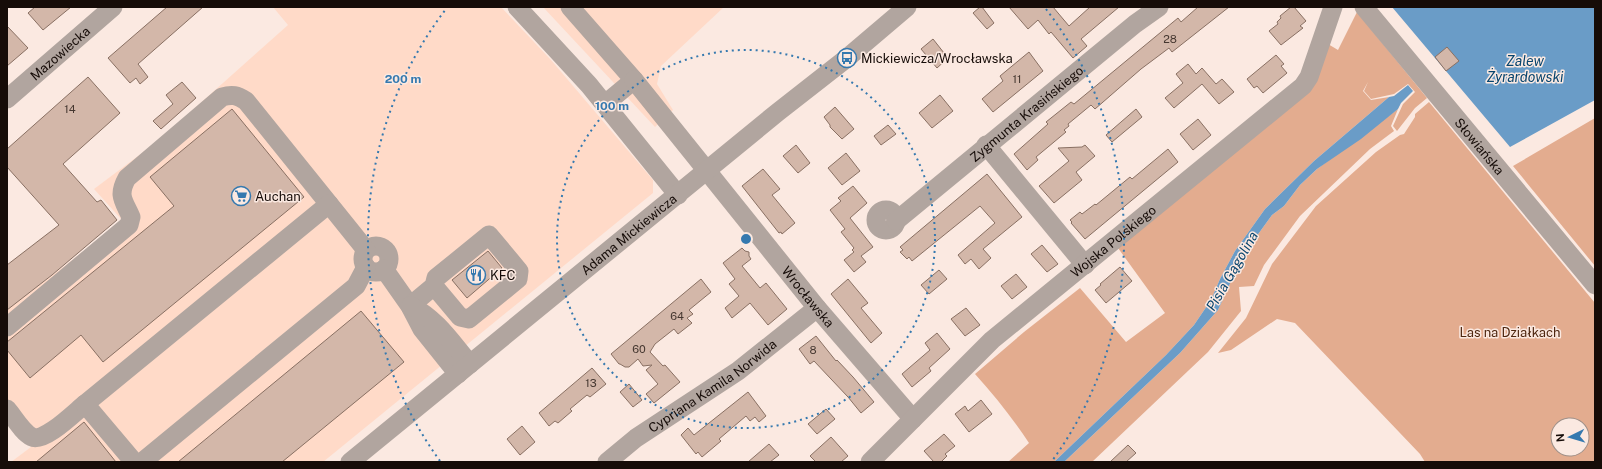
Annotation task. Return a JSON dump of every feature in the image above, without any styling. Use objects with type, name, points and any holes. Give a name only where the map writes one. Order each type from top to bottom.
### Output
[{"type":"street","name":"Mazowiecka","points":[[7,99],[113,7]]},
{"type":"street","points":[[517,7],[589,85],[678,194]]},
{"type":"street","name":"Wrocławska","points":[[570,7],[634,80],[817,308],[913,419]]},
{"type":"street","name":"Adama Mickiewicza","points":[[350,462],[707,170],[847,58],[907,7]]},
{"type":"street","name":"Zygmunta Krasińskiego","points":[[896,220],[1135,24],[1159,7]]},
{"type":"street","name":"Wojska Polskiego","points":[[870,462],[992,340],[1303,86],[1309,76],[1333,7]]},
{"type":"street","name":"Słowiańska","points":[[1364,7],[1595,285]]},
{"type":"street","points":[[605,104],[634,80]]},
{"type":"street","points":[[7,327],[129,224],[131,217],[123,203],[121,194],[126,178],[222,97],[231,95],[238,96],[246,101],[329,204],[372,262],[410,306],[425,314],[435,322],[464,369]]},
{"type":"street","points":[[986,146],[1085,265]]},
{"type":"street","points":[[7,409],[25,432],[32,437],[38,438],[46,435],[329,204]]},
{"type":"street","points":[[410,306],[434,286],[436,278],[489,235],[519,271],[518,279],[468,319],[460,317],[434,286]]},
{"type":"street","points":[[142,462],[356,286],[372,262]]},
{"type":"street","name":"Cypriana Kamila Norwida","points":[[607,462],[636,438],[738,371],[817,308]]},
{"type":"street","points":[[85,404],[134,462]]},
{"type":"shaded area","points":[[273,7],[501,7],[551,60],[653,180],[653,193],[323,462],[11,462],[31,447],[7,418],[7,310],[123,221],[94,189],[158,141],[288,25]]},
{"type":"shaded area","points":[[543,7],[724,7],[661,66],[657,84],[673,110],[655,127]]},
{"type":"green space","points":[[1357,12],[1427,98],[1415,108],[1397,131],[1393,126],[1403,104],[1415,92],[1408,84],[1394,94],[1371,99],[1364,91],[1368,82],[1363,91],[1371,100],[1389,97],[1314,161],[1265,209],[1235,251],[1211,300],[1194,325],[1166,355],[1054,462],[1008,462],[1029,443],[1004,408],[975,374],[1024,332],[1080,288],[1126,342],[1165,313],[1118,248],[1287,108],[1328,44],[1338,50]]},
{"type":"green space","name":"Las na Działkach","points":[[1429,102],[1595,303],[1595,462],[1425,462],[1420,454],[1295,323],[1277,319],[1231,350],[1218,353],[1246,318],[1272,264],[1316,206],[1376,152],[1400,135],[1404,134],[1415,117],[1415,114]]},
{"type":"green space","points":[[1398,109],[1391,126],[1394,131],[1370,149],[1300,216],[1264,265],[1254,286],[1239,287],[1241,311],[1208,352],[1092,462],[1064,462],[1180,353],[1218,310],[1237,268],[1251,244],[1272,215],[1284,206],[1300,185],[1317,169]]},
{"type":"green space","points":[[1595,118],[1595,266],[1513,166]]},
{"type":"water","name":"Zalew Żyrardowski","points":[[1392,7],[1595,7],[1595,100],[1510,147]]},
{"type":"water","name":"Pisia Gągolina","points":[[1408,85],[1413,91],[1401,103],[1398,109],[1361,139],[1317,169],[1300,185],[1284,206],[1272,215],[1251,244],[1237,268],[1218,310],[1180,353],[1064,462],[1054,462],[1166,355],[1194,325],[1211,300],[1235,251],[1265,209],[1314,161],[1389,97],[1394,96]]},
{"type":"building","points":[[35,7],[71,7],[43,30],[28,13]]},
{"type":"building","points":[[167,7],[203,7],[138,64],[148,77],[140,84],[136,78],[130,83],[108,58]]},
{"type":"building","points":[[982,7],[994,23],[987,29],[973,13]]},
{"type":"building","points":[[1009,7],[1053,7],[1069,26],[1090,7],[1119,7],[1081,39],[1087,46],[1073,58],[1051,32],[1049,34],[1038,20],[1028,29]]},
{"type":"building","points":[[1198,7],[1229,7],[1172,52],[1169,48],[1141,69],[1095,109],[1091,105],[1068,124],[1069,126],[1064,130],[1066,132],[1036,157],[1038,160],[1027,170],[1014,154],[1048,124],[1046,122],[1071,102],[1074,104],[1178,18],[1181,22]]},
{"type":"building","points":[[1291,7],[1294,7],[1306,21],[1300,26],[1303,28],[1281,45],[1269,31],[1278,24],[1277,22],[1281,18],[1280,16]]},
{"type":"building","points":[[7,26],[28,48],[7,66]]},
{"type":"building","points":[[933,39],[948,58],[937,68],[921,49]]},
{"type":"building","points":[[1447,47],[1459,61],[1446,71],[1435,57]]},
{"type":"building","points":[[1029,52],[1043,71],[993,112],[982,99],[1003,81],[1000,76]]},
{"type":"building","points":[[1276,55],[1284,64],[1281,66],[1287,73],[1263,93],[1257,86],[1254,88],[1247,79]]},
{"type":"building","points":[[1188,64],[1196,74],[1202,68],[1216,84],[1222,79],[1234,92],[1219,104],[1202,84],[1174,108],[1165,98],[1183,83],[1176,74]]},
{"type":"building","points":[[88,77],[120,113],[63,164],[97,202],[101,200],[117,220],[52,275],[7,310],[7,265],[59,225],[7,167],[7,149]]},
{"type":"building","points":[[182,82],[196,98],[161,129],[153,121],[173,104],[166,95]]},
{"type":"building","points":[[940,95],[953,111],[932,128],[919,113]]},
{"type":"building","points":[[835,107],[854,129],[842,139],[830,127],[824,117]]},
{"type":"building","points":[[232,109],[304,197],[103,362],[81,335],[30,378],[7,350],[7,342],[174,206],[150,177]]},
{"type":"building","points":[[1136,109],[1142,117],[1112,142],[1106,135]]},
{"type":"building","points":[[1198,119],[1211,135],[1193,150],[1180,134]]},
{"type":"building","points":[[888,125],[896,134],[881,145],[874,136]]},
{"type":"building","points":[[796,145],[810,163],[798,173],[783,156]]},
{"type":"building","points":[[1085,145],[1095,156],[1076,172],[1082,180],[1054,203],[1039,186],[1069,161],[1058,148],[1082,147]]},
{"type":"building","points":[[1168,149],[1178,162],[1085,239],[1070,220],[1080,212],[1082,214],[1095,204],[1096,205],[1130,177],[1132,179]]},
{"type":"building","points":[[846,153],[860,171],[842,185],[828,168]]},
{"type":"building","points":[[763,169],[780,189],[772,195],[795,223],[782,234],[781,232],[779,233],[742,186]]},
{"type":"building","points":[[987,174],[1022,217],[983,249],[991,258],[979,269],[971,259],[965,264],[958,255],[995,223],[980,206],[912,261],[909,257],[907,259],[900,252],[903,250],[900,247]]},
{"type":"building","points":[[853,186],[867,203],[850,218],[873,247],[861,256],[866,262],[854,272],[844,260],[854,252],[852,250],[854,248],[841,232],[845,229],[830,210],[841,201],[838,198]]},
{"type":"building","points":[[1042,245],[1058,264],[1047,272],[1031,254]]},
{"type":"building","points":[[742,248],[749,252],[751,259],[742,266],[760,288],[766,283],[787,309],[768,325],[750,303],[732,318],[725,308],[739,296],[729,284],[735,279],[723,263]]},
{"type":"building","name":"KFC","points":[[488,251],[502,268],[467,298],[452,280]]},
{"type":"building","points":[[1120,267],[1132,281],[1106,303],[1095,290]]},
{"type":"building","points":[[939,270],[947,279],[929,294],[921,285]]},
{"type":"building","points":[[1016,274],[1027,287],[1012,299],[1001,286]]},
{"type":"building","points":[[701,279],[711,292],[689,310],[693,314],[687,318],[692,323],[678,334],[674,329],[655,344],[650,352],[663,366],[665,365],[680,382],[654,403],[646,394],[658,384],[646,370],[652,365],[643,366],[638,359],[629,367],[625,367],[619,364],[611,354]]},
{"type":"building","points":[[848,279],[868,303],[861,308],[882,333],[871,343],[831,294]]},
{"type":"building","points":[[966,308],[980,325],[965,336],[951,319]]},
{"type":"building","points":[[361,311],[404,362],[282,462],[178,462]]},
{"type":"building","points":[[937,333],[950,349],[929,368],[931,371],[912,387],[902,374],[930,350],[925,343]]},
{"type":"building","points":[[816,336],[836,361],[837,360],[853,377],[874,402],[861,413],[814,361],[810,364],[799,349]]},
{"type":"building","points":[[592,368],[606,384],[590,397],[587,395],[570,409],[572,411],[558,423],[555,421],[549,426],[539,413]]},
{"type":"building","points":[[629,384],[642,400],[633,407],[620,392]]},
{"type":"building","points":[[748,392],[766,416],[759,422],[755,417],[750,421],[746,416],[719,439],[721,441],[702,457],[698,452],[696,454],[681,435],[688,428],[694,435]]},
{"type":"building","points":[[981,400],[992,414],[969,432],[955,414],[965,406],[968,411]]},
{"type":"building","points":[[826,409],[835,419],[817,434],[808,424]]},
{"type":"building","points":[[84,422],[116,462],[36,462]]},
{"type":"building","points":[[522,426],[535,442],[520,455],[507,439]]},
{"type":"building","points":[[944,434],[955,446],[945,454],[947,456],[941,462],[934,462],[924,451]]},
{"type":"building","points":[[831,437],[848,456],[841,462],[816,462],[810,456]]},
{"type":"building","points":[[769,444],[779,455],[770,462],[748,462]]},
{"type":"building","points":[[1128,445],[1136,453],[1126,462],[1110,462]]},
{"type":"place","name":"Mickiewicza/Wrocławska","points":[[847,58]]},
{"type":"place","name":"Auchan","points":[[241,196]]},
{"type":"place","name":"KFC","points":[[476,275]]}]
